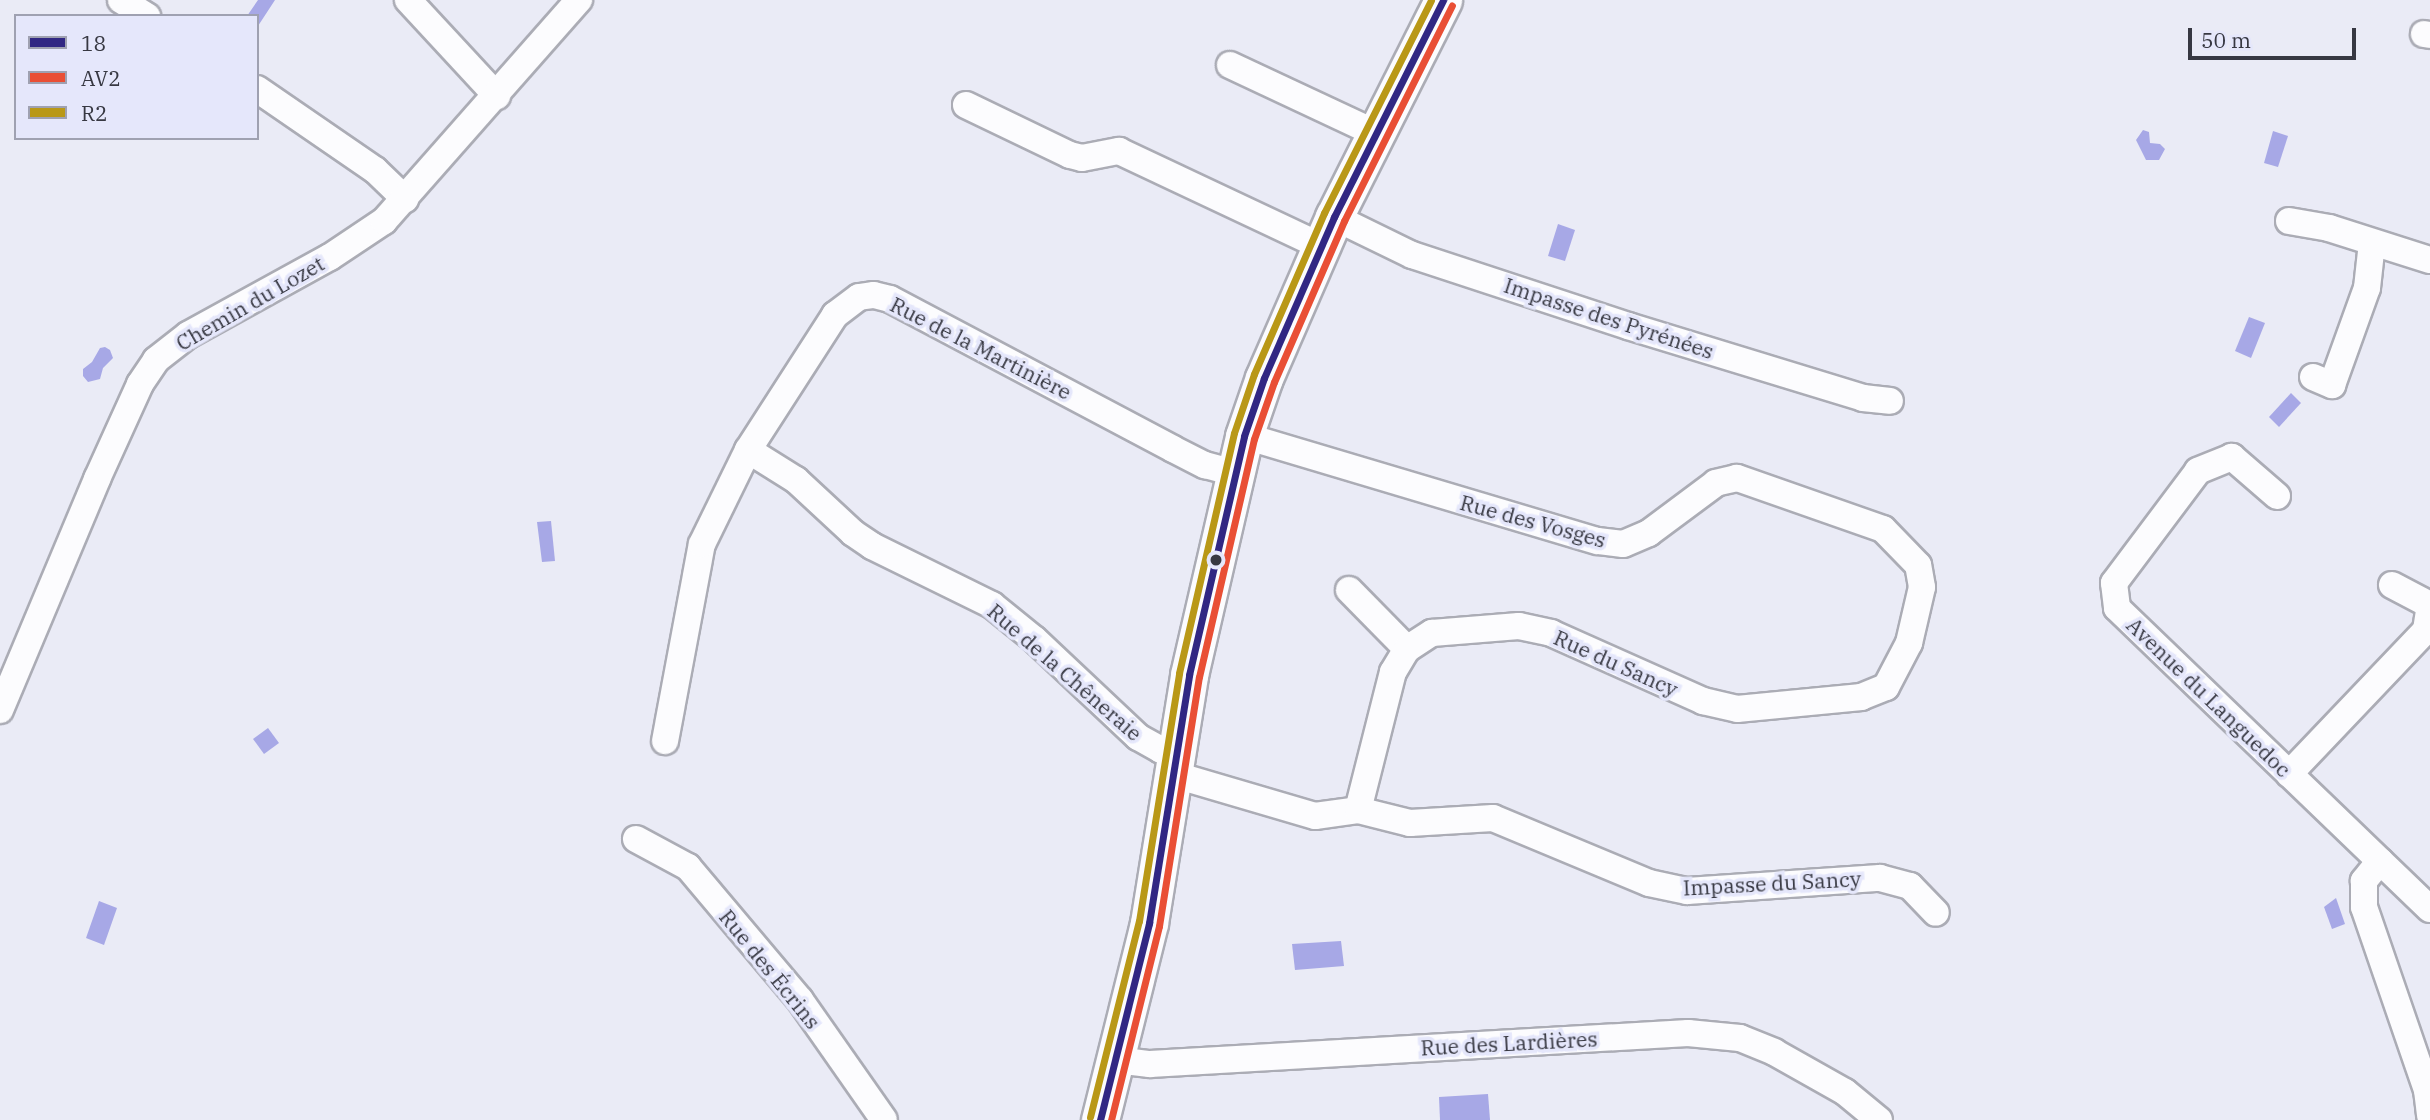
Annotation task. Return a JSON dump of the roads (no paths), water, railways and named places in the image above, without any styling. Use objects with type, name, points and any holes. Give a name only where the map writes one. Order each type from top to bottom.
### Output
[{"type":"street","points":[[121,0],[144,14]]},
{"type":"street","points":[[408,0],[497,96]]},
{"type":"street","name":"Chemin du Lozet","points":[[0,710],[97,479],[140,384],[156,360],[188,335],[358,241],[405,199],[579,0]]},
{"type":"street","points":[[1100,1120],[1149,923],[1173,763],[1234,472],[1244,436],[1264,378],[1327,231],[1443,0]]},
{"type":"street","points":[[1230,65],[1375,133]]},
{"type":"street","points":[[259,90],[375,170],[405,199]]},
{"type":"street","name":"Impasse des Pyrénées","points":[[966,105],[1070,155],[1082,158],[1119,151],[1327,231],[1412,255],[1615,322],[1863,398],[1890,401]]},
{"type":"street","points":[[2289,221],[2329,228],[2430,260]]},
{"type":"street","points":[[2313,377],[2332,385],[2367,288],[2372,243]]},
{"type":"street","name":"Rue de la Martinière","points":[[748,450],[835,316],[859,297],[874,295],[890,299],[1205,465],[1234,472]]},
{"type":"street","name":"Rue des Vosges","points":[[1244,436],[1597,541],[1623,544],[1649,533],[1716,483],[1737,478],[1883,529],[1918,565],[1923,587],[1909,643]]},
{"type":"street","points":[[665,741],[702,544],[748,450]]},
{"type":"street","name":"Rue de la Chêneraie","points":[[748,450],[796,480],[835,518],[873,547],[1001,611],[1138,737],[1161,750],[1173,763]]},
{"type":"street","name":"Avenue du Languedoc","points":[[2277,496],[2232,457],[2199,471],[2114,583],[2117,608],[2430,909]]},
{"type":"street","points":[[2289,774],[2426,630],[2430,605],[2392,585]]},
{"type":"street","points":[[1173,763],[1315,816],[1358,810],[1393,671],[1407,649],[1349,590]]},
{"type":"street","name":"Rue du Sancy","points":[[1407,649],[1432,633],[1519,626],[1551,633],[1703,701],[1737,709],[1861,697],[1886,687],[1909,643]]},
{"type":"street","name":"Impasse du Sancy","points":[[1358,810],[1410,823],[1493,818],[1649,883],[1687,891],[1880,878],[1910,886],[1936,913]]},
{"type":"street","name":"Rue des Écrins","points":[[636,839],[688,867],[800,1000],[884,1120]]},
{"type":"street","points":[[2380,861],[2364,881],[2364,907],[2427,1090],[2430,1116]]},
{"type":"street","name":"Rue des Lardières","points":[[1116,1060],[1150,1064],[1688,1033],[1740,1038],[1774,1052],[1845,1092],[1879,1120]]},
{"type":"water","points":[[258,0],[275,0],[259,24],[259,14],[248,14]]},
{"type":"water","points":[[2143,130],[2149,132],[2150,143],[2160,144],[2165,149],[2159,160],[2146,160],[2136,140]]},
{"type":"water","points":[[2273,131],[2288,136],[2278,167],[2264,163]]},
{"type":"water","points":[[1558,224],[1575,230],[1565,261],[1548,256]]},
{"type":"water","points":[[2249,317],[2265,323],[2251,358],[2235,351]]},
{"type":"water","points":[[100,348],[110,350],[113,358],[103,368],[100,379],[88,382],[83,376],[83,369],[92,362]]},
{"type":"water","points":[[2291,393],[2301,403],[2279,427],[2269,417]]},
{"type":"water","points":[[551,521],[555,561],[542,562],[537,522]]},
{"type":"water","points":[[268,728],[279,743],[264,754],[253,739]]},
{"type":"water","points":[[2336,898],[2345,924],[2332,929],[2324,907]]},
{"type":"water","points":[[99,901],[117,908],[104,945],[86,938]]},
{"type":"water","points":[[1341,941],[1344,966],[1295,970],[1292,944]]},
{"type":"water","points":[[1488,1094],[1490,1120],[1440,1120],[1439,1097]]}]
